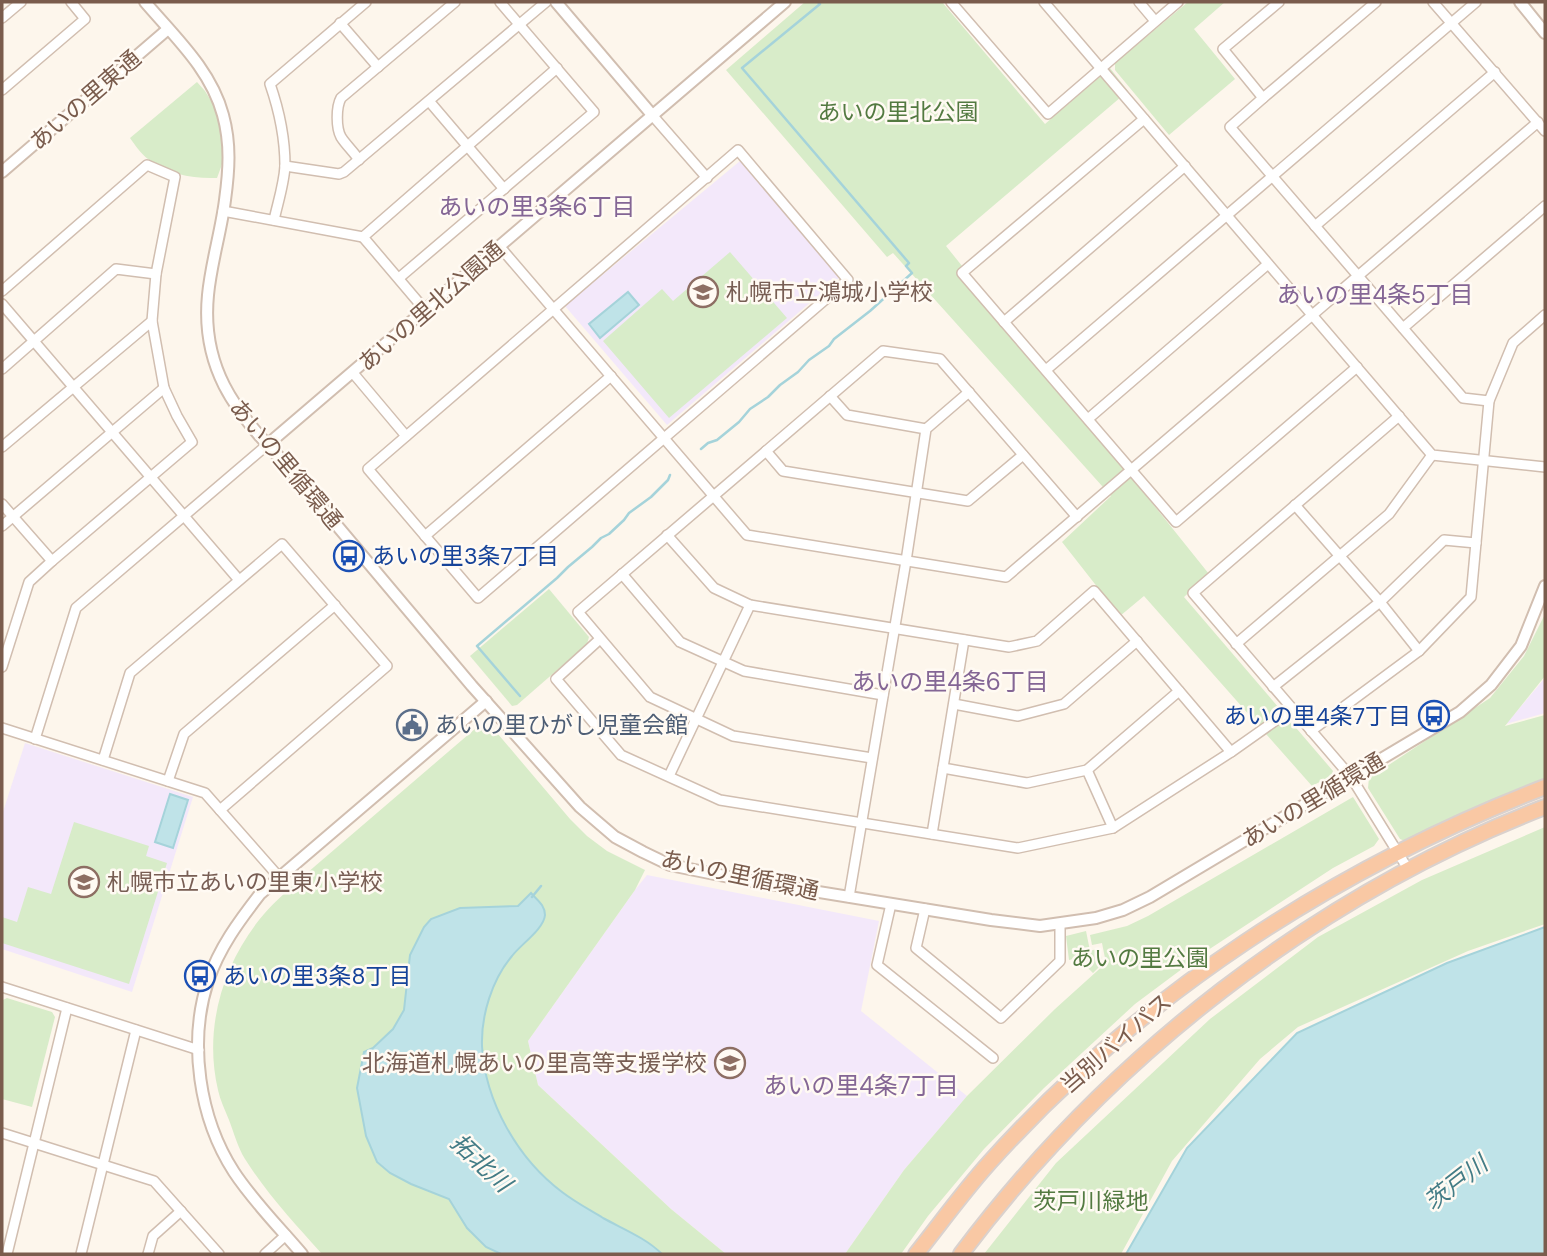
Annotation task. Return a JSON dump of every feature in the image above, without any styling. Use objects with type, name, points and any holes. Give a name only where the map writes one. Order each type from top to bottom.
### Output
[{"type":"highway","name":"当別バイパス","points":[[916,1254],[989,1163],[1058,1092],[1151,1010],[1208,968],[1309,901],[1398,852],[1460,822],[1545,788]]},
{"type":"highway","name":"当別バイパス","points":[[961,1254],[1010,1193],[1077,1119],[1121,1076],[1167,1035],[1277,949],[1322,918],[1408,869],[1467,839],[1545,807]]},
{"type":"street","points":[[2,18],[21,2]]},
{"type":"street","points":[[2,90],[85,19],[71,2]]},
{"type":"street","name":"あいの里循環通","points":[[145,2],[208,80],[227,129],[230,162],[208,293],[207,317],[212,355],[227,393],[267,446],[580,807],[615,837],[670,865],[739,879],[1040,926],[1114,913],[1150,897],[1460,712],[1491,685],[1521,646],[1545,586]]},
{"type":"street","points":[[274,220],[285,166],[278,108],[270,84],[366,2]]},
{"type":"street","points":[[359,160],[340,135],[338,102],[454,2]]},
{"type":"street","points":[[399,278],[594,112],[500,2]]},
{"type":"street","points":[[285,166],[339,174],[344,172],[546,2]]},
{"type":"street","points":[[556,2],[706,178]]},
{"type":"street","name":"あいの里北公園通","points":[[267,446],[785,2]]},
{"type":"street","points":[[951,2],[1048,114],[1178,2]]},
{"type":"street","points":[[1044,2],[1432,455],[1545,467]]},
{"type":"street","points":[[1139,2],[1155,21]]},
{"type":"street","points":[[1263,98],[1223,49],[1279,2]]},
{"type":"street","points":[[1376,2],[1230,127],[1463,398],[1489,401]]},
{"type":"street","points":[[1433,2],[1545,131]]},
{"type":"street","points":[[1046,370],[1476,2]]},
{"type":"street","points":[[1520,2],[1544,29]]},
{"type":"street","points":[[340,23],[378,67]]},
{"type":"street","name":"あいの里東通","points":[[2,172],[169,29]]},
{"type":"street","points":[[363,237],[557,68]]},
{"type":"street","points":[[1315,226],[1495,72]]},
{"type":"street","points":[[429,101],[504,189]]},
{"type":"street","points":[[1144,119],[962,273],[1004,322],[1176,522],[1357,367]]},
{"type":"street","points":[[500,247],[747,535],[1006,577],[1538,122]]},
{"type":"street","points":[[738,150],[848,281],[478,598],[368,469],[553,308],[738,150]]},
{"type":"street","points":[[2,291],[147,165],[176,177],[156,274],[152,321],[164,388],[192,442],[29,582],[2,666]]},
{"type":"street","points":[[1004,322],[1185,166]]},
{"type":"street","points":[[1403,328],[1545,206]]},
{"type":"street","points":[[223,211],[363,237],[425,310]]},
{"type":"street","points":[[1088,419],[1268,264]]},
{"type":"street","points":[[2,369],[116,269],[156,274]]},
{"type":"street","points":[[2,304],[239,580]]},
{"type":"street","points":[[1311,731],[1419,650],[1471,597],[1489,401],[1513,343],[1545,315]]},
{"type":"street","points":[[2,447],[152,321]]},
{"type":"street","points":[[872,758],[733,736],[650,697],[578,612],[883,351],[940,359],[1077,517]]},
{"type":"street","points":[[353,373],[406,436]]},
{"type":"street","points":[[425,536],[611,376]]},
{"type":"street","points":[[2,526],[164,388]]},
{"type":"street","points":[[849,897],[926,429],[969,392]]},
{"type":"street","points":[[830,396],[847,415],[926,429]]},
{"type":"street","points":[[1399,416],[1193,593],[1351,777],[1408,869]]},
{"type":"street","points":[[35,738],[76,608],[267,446]]},
{"type":"street","points":[[766,451],[783,471],[968,501],[1023,455]]},
{"type":"street","points":[[1236,643],[1389,514],[1432,455]]},
{"type":"street","points":[[2,504],[52,561]]},
{"type":"street","points":[[1295,505],[1419,650]]},
{"type":"street","points":[[667,535],[714,588],[750,605],[1009,646],[1037,641],[1094,591],[1231,752]]},
{"type":"street","points":[[1273,687],[1380,602],[1444,541],[1476,543]]},
{"type":"street","points":[[103,760],[130,673],[282,544],[387,666],[220,810]]},
{"type":"street","points":[[622,574],[680,642],[723,662],[744,671],[883,695]]},
{"type":"street","points":[[168,781],[184,734],[335,605]]},
{"type":"street","points":[[669,776],[750,605]]},
{"type":"street","points":[[600,639],[556,679],[621,755],[720,800],[1018,848],[1113,828],[1292,709]]},
{"type":"street","points":[[932,834],[964,639]]},
{"type":"street","points":[[954,704],[1018,716],[1064,704],[1137,641]]},
{"type":"street","points":[[943,768],[1027,783],[1087,770],[1180,691]]},
{"type":"street","points":[[302,1254],[245,1188],[223,1154],[210,1122],[200,1082],[199,1050],[199,1024],[208,982],[236,924],[260,894],[486,701]]},
{"type":"street","points":[[2,728],[205,793],[279,877]]},
{"type":"street","points":[[1087,770],[1113,828]]},
{"type":"street","points":[[891,904],[877,965],[993,1058]]},
{"type":"street","points":[[925,909],[916,948],[1001,1018],[1060,961],[1059,924]]},
{"type":"street","points":[[2,987],[199,1050]]},
{"type":"street","points":[[6,1254],[67,1008]]},
{"type":"street","points":[[80,1254],[136,1030]]},
{"type":"street","points":[[2,1133],[154,1181],[219,1254]]},
{"type":"street","points":[[148,1254],[153,1236],[181,1211]]},
{"type":"street","points":[[265,1254],[286,1235]]},
{"type":"shaded area","name":"札幌市立鴻城小学校","points":[[740,161],[840,277],[667,425],[565,306]]},
{"type":"shaded area","points":[[1545,678],[1545,713],[1506,724]]},
{"type":"shaded area","name":"札幌市立あいの里東小学校","points":[[25,743],[193,797],[132,992],[2,949],[2,815]]},
{"type":"shaded area","name":"北海道札幌あいの里高等支援学校","points":[[647,875],[879,921],[861,1011],[967,1096],[904,1170],[845,1254],[726,1254],[671,1209],[538,1085],[528,1041]]},
{"type":"green space","name":"あいの里北公園","points":[[805,2],[942,2],[1045,124],[1110,68],[1128,91],[946,246],[1209,574],[1184,597],[1333,771],[1331,776],[1312,786],[1144,596],[1120,616],[1062,542],[1111,496],[893,253],[887,257],[726,70]]},
{"type":"green space","points":[[1188,2],[1225,2],[1194,29],[1235,79],[1169,135],[1115,70],[1115,63]]},
{"type":"green space","points":[[197,82],[216,109],[222,135],[224,159],[217,178],[198,178],[172,172],[145,157],[130,138]]},
{"type":"green space","points":[[730,252],[787,318],[669,418],[603,341],[662,289],[673,301]]},
{"type":"green space","points":[[549,589],[589,637],[587,644],[517,705],[512,706],[470,656]]},
{"type":"green space","points":[[1545,614],[1545,676],[1505,726],[1545,715],[1545,781],[1508,793],[1405,841],[1400,839],[1368,788],[1369,778],[1490,698],[1524,656]]},
{"type":"green space","points":[[492,727],[587,836],[607,851],[645,870],[635,890],[528,1041],[538,1085],[671,1209],[726,1254],[322,1254],[272,1197],[240,1150],[219,1094],[213,1045],[219,1001],[226,979],[246,939],[268,909],[300,879],[476,728]]},
{"type":"green space","name":"あいの里公園","points":[[1353,797],[1379,839],[1374,846],[1333,868],[1202,954],[1135,1004],[1044,1088],[984,1149],[928,1216],[901,1254],[845,1254],[904,1170],[967,1096],[1106,963],[1102,943],[1092,945],[1090,935],[1127,926],[1148,916]]},
{"type":"green space","points":[[74,822],[149,846],[146,856],[167,863],[129,984],[2,943],[2,917],[17,922],[28,887],[51,894]]},
{"type":"green space","name":"茨戸川緑地","points":[[1545,827],[1545,924],[1468,951],[1298,1027],[1260,1059],[1172,1161],[1121,1254],[984,1254],[1056,1163],[1210,1019],[1318,937],[1422,880]]},
{"type":"green space","points":[[1086,931],[1090,951],[1099,948],[1103,963],[1093,973],[1078,958],[1069,960],[1066,936]]},
{"type":"green space","points":[[7,998],[52,1012],[55,1017],[32,1107],[2,1099],[2,1003]]},
{"type":"water","points":[[628,292],[639,305],[600,338],[589,324]]},
{"type":"water","points":[[170,794],[188,800],[173,848],[155,842]]},
{"type":"water","points":[[531,893],[544,908],[544,920],[505,965],[493,987],[482,1034],[484,1067],[497,1108],[518,1146],[546,1179],[572,1199],[642,1238],[662,1254],[501,1254],[486,1247],[467,1228],[449,1199],[411,1184],[390,1173],[377,1162],[366,1136],[357,1088],[364,1052],[373,1048],[393,1029],[404,1010],[410,955],[424,927],[431,919],[460,908],[518,906]]},
{"type":"water","name":"茨戸川","points":[[1545,927],[1545,1254],[1126,1254],[1187,1148],[1297,1033],[1447,963]]},
{"type":"waterway","points":[[701,449],[739,422],[750,409],[829,346],[912,273],[906,266],[909,263],[742,68],[820,4],[818,2]]},
{"type":"waterway","points":[[520,696],[477,646],[601,538],[609,534],[629,513],[651,497],[670,475]]},
{"type":"waterway","name":"拓北川","points":[[532,897],[541,886]]},
{"type":"place","name":"札幌市立鴻城小学校","points":[[703,292]]},
{"type":"place","name":"あいの里3条7丁目","points":[[349,556]]},
{"type":"place","name":"あいの里4条7丁目","points":[[1434,716]]},
{"type":"place","name":"あいの里ひがし児童会館","points":[[412,725]]},
{"type":"place","name":"札幌市立あいの里東小学校","points":[[84,882]]},
{"type":"place","name":"あいの里3条8丁目","points":[[200,976]]},
{"type":"place","name":"北海道札幌あいの里高等支援学校","points":[[730,1063]]},
{"type":"district","name":"あいの里3条6丁目","points":[[537,207]]},
{"type":"district","name":"あいの里4条5丁目","points":[[1375,295]]},
{"type":"district","name":"あいの里4条6丁目","points":[[950,682]]},
{"type":"district","name":"あいの里4条7丁目","points":[[861,1086]]}]
